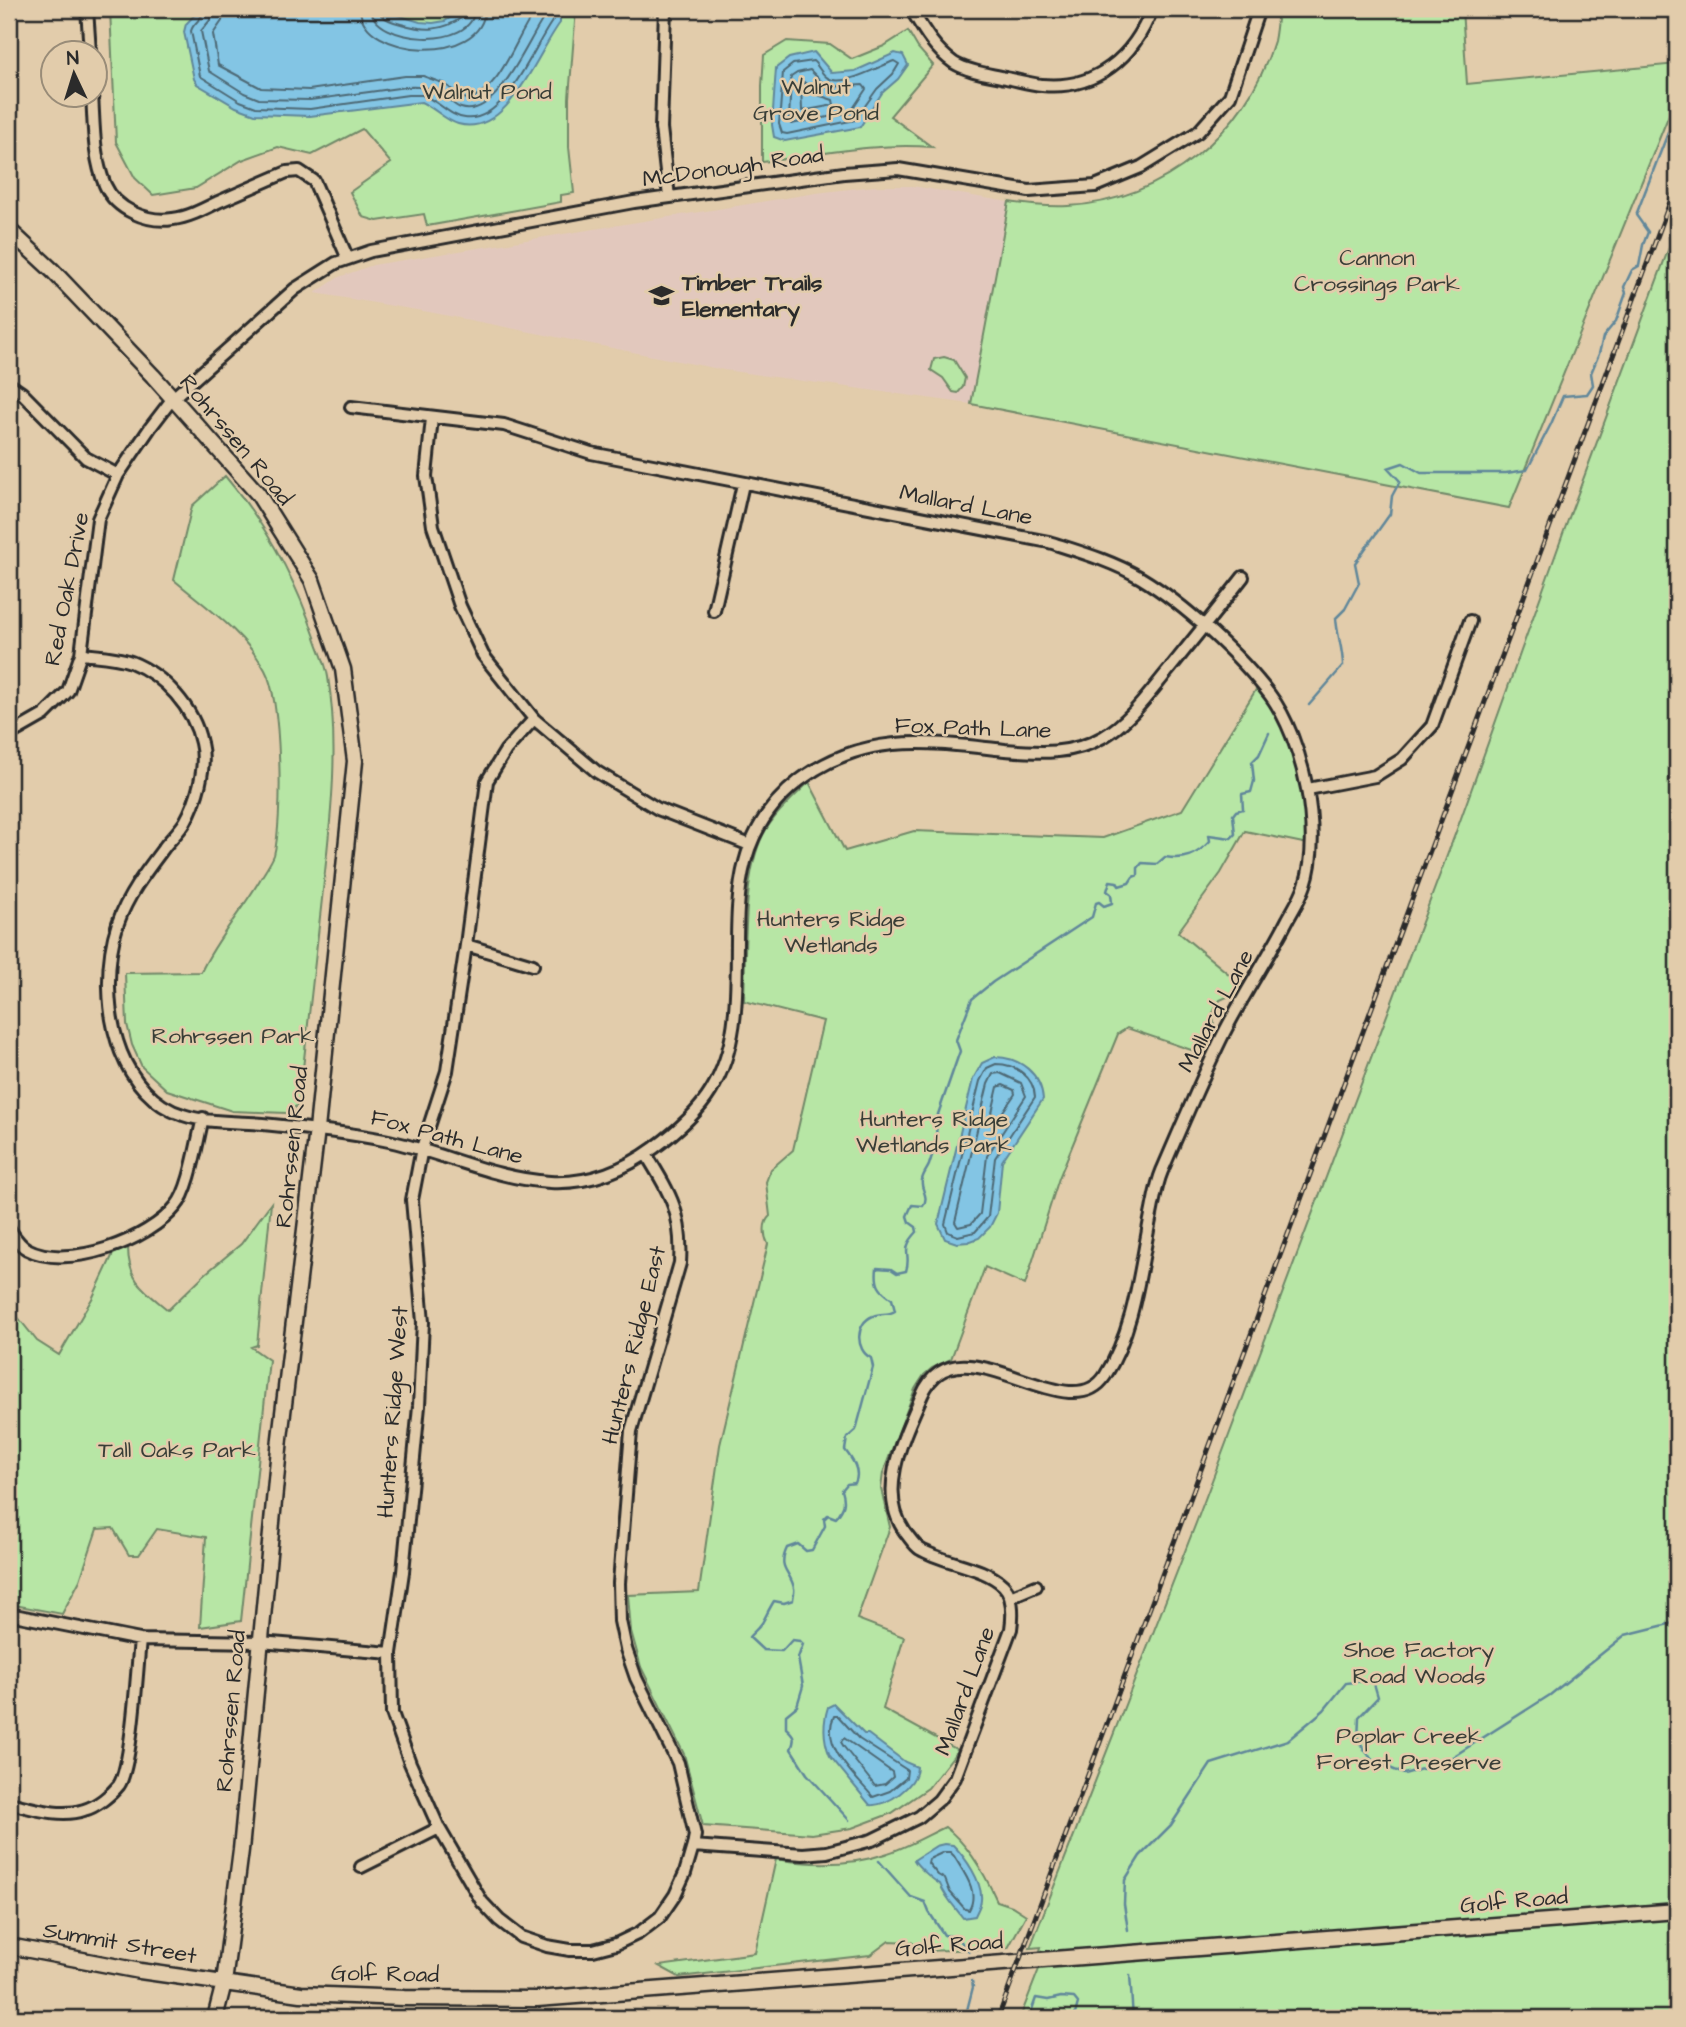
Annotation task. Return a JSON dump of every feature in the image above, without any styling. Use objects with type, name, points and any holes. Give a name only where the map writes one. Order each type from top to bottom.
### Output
[{"type":"street","points":[[87,9],[89,38]]},
{"type":"street","points":[[665,9],[661,128],[669,197]]},
{"type":"street","points":[[911,9],[929,39],[955,63],[974,71],[1043,85],[1093,78],[1115,66],[1134,44],[1152,9]]},
{"type":"street","name":"McDonough Road","points":[[173,398],[295,289],[336,263],[385,249],[669,197],[844,173],[898,169],[1029,191],[1095,186],[1141,167],[1198,132],[1230,96],[1259,9]]},
{"type":"street","points":[[93,108],[96,156],[105,186],[116,201],[130,212],[149,218],[180,218],[288,172],[299,171],[314,181],[348,259]]},
{"type":"street","name":"Rohrssen Road","points":[[9,230],[53,271],[173,398],[258,494],[312,580],[343,669],[355,761],[317,1129],[280,1438],[242,1837],[224,1983],[215,2018]]},
{"type":"street","points":[[9,384],[22,393],[86,458],[118,475]]},
{"type":"street","name":"Red Oak Drive","points":[[9,735],[44,715],[68,691],[81,654],[99,519],[118,475],[173,398]]},
{"type":"street","name":"Mallard Lane","points":[[351,407],[503,425],[591,453],[1058,545],[1107,562],[1139,577],[1168,597],[1242,662],[1272,698],[1293,740],[1308,789],[1313,836],[1306,884],[1277,941],[1221,1038],[1160,1175],[1126,1331],[1115,1359],[1102,1381],[1089,1389],[1069,1393],[967,1365],[937,1373],[923,1390],[894,1466],[892,1484],[898,1521],[917,1548],[986,1575],[1004,1586],[1010,1597],[1011,1629],[954,1778],[939,1800],[919,1817],[872,1840],[827,1853],[803,1854],[693,1846]]},
{"type":"street","points":[[432,418],[426,477],[433,526],[460,606],[483,655],[534,719],[597,772],[658,809],[750,845]]},
{"type":"street","points":[[715,611],[743,484]]},
{"type":"street","name":"Fox Path Lane","points":[[81,654],[135,663],[160,679],[178,695],[201,742],[203,764],[185,822],[144,873],[119,919],[109,975],[111,1009],[119,1048],[133,1078],[156,1101],[182,1115],[317,1129],[422,1148],[511,1178],[554,1182],[585,1180],[605,1174],[646,1154],[690,1119],[711,1092],[729,1046],[734,1012],[738,894],[742,869],[750,845],[767,813],[803,778],[859,751],[903,742],[1061,753],[1100,739],[1128,718],[1243,577]]},
{"type":"street","points":[[1308,789],[1375,776],[1402,759],[1432,726],[1470,621]]},
{"type":"street","name":"Hunters Ridge West","points":[[439,1828],[410,1763],[392,1713],[391,1653],[419,1406],[423,1322],[412,1200],[422,1148],[447,1071],[487,781],[506,750],[534,719]]},
{"type":"street","points":[[466,945],[533,965]]},
{"type":"street","points":[[9,1229],[28,1250],[65,1256],[97,1253],[162,1221],[178,1205],[186,1187],[203,1118]]},
{"type":"street","name":"Hunters Ridge East","points":[[439,1828],[482,1902],[521,1937],[547,1946],[593,1950],[616,1944],[639,1933],[660,1917],[685,1874],[695,1835],[678,1763],[636,1678],[620,1621],[619,1583],[631,1432],[681,1253],[675,1205],[646,1154]]},
{"type":"street","points":[[1010,1597],[1036,1586]]},
{"type":"street","points":[[9,1614],[140,1640],[260,1642],[391,1653]]},
{"type":"street","points":[[9,1803],[58,1813],[83,1811],[104,1799],[120,1784],[131,1734],[140,1640]]},
{"type":"street","points":[[361,1867],[439,1828]]},
{"type":"street","name":"Golf Road","points":[[224,1983],[301,1994],[537,1999],[1677,1910]]},
{"type":"street","name":"Summit Street","points":[[9,1946],[140,1971],[224,1983]]},
{"type":"shaded area","name":"Timber Trails Elementary","points":[[875,186],[912,186],[1009,202],[971,404],[724,370],[429,312],[315,293],[339,277],[373,265],[816,193]]},
{"type":"green space","name":"Walnut Pond","points":[[110,9],[576,9],[569,98],[569,147],[574,193],[561,195],[561,202],[427,226],[424,214],[377,221],[363,217],[350,192],[391,163],[362,129],[312,155],[278,147],[242,160],[196,188],[153,195],[135,178],[116,142]]},
{"type":"green space","name":"Cannon Crossings Park","points":[[1278,9],[1462,9],[1467,84],[1677,64],[1677,95],[1509,508],[971,404],[1009,202],[1068,206],[1103,201],[1136,191],[1168,176],[1196,156],[1222,132],[1244,104],[1262,74],[1274,41]]},
{"type":"green space","name":"Walnut Grove Pond","points":[[908,31],[933,65],[890,116],[932,147],[889,146],[762,162],[764,55],[787,41],[830,44],[852,59],[884,46]]},
{"type":"green space","name":"Poplar Creek Forest Preserve","points":[[1677,226],[1677,2018],[1020,2018],[1046,1951],[1040,1951],[1041,1947],[1030,1948],[1196,1523],[1460,821]]},
{"type":"green space","points":[[944,357],[954,360],[965,378],[958,393],[953,392],[943,378],[931,370],[934,359]]},
{"type":"green space","name":"Rohrssen Park","points":[[225,476],[266,532],[288,572],[324,662],[332,705],[331,816],[325,871],[299,1104],[287,1113],[232,1111],[167,1090],[142,1067],[132,1045],[127,1024],[125,973],[201,972],[274,855],[280,789],[278,733],[271,685],[265,670],[247,644],[224,621],[174,580],[192,506]]},
{"type":"green space","name":"Hunters Ridge Wetlands Park","points":[[1257,688],[1277,719],[1295,762],[1306,807],[1308,844],[1245,831],[1221,873],[1178,932],[1242,985],[1236,993],[1220,1000],[1213,1013],[1214,1027],[1203,1054],[1127,1028],[1118,1034],[1059,1178],[1025,1285],[985,1267],[951,1359],[932,1368],[915,1389],[883,1473],[881,1489],[890,1527],[857,1619],[904,1637],[883,1709],[958,1750],[928,1788],[892,1813],[852,1828],[812,1834],[703,1826],[684,1754],[641,1667],[631,1631],[628,1595],[699,1592],[720,1445],[768,1244],[764,1230],[770,1216],[766,1182],[771,1169],[793,1150],[823,1021],[744,1001],[748,893],[756,852],[763,835],[778,813],[809,782],[845,851],[914,831],[1103,838],[1182,810]]},
{"type":"green space","name":"Tall Oaks Park","points":[[271,1203],[257,1345],[251,1347],[269,1360],[241,1621],[200,1627],[206,1537],[157,1529],[139,1555],[129,1555],[113,1528],[97,1529],[80,1580],[62,1614],[9,1604],[9,1306],[37,1341],[59,1355],[93,1297],[113,1254],[128,1247],[134,1277],[168,1310],[241,1244]]},
{"type":"green space","points":[[945,1827],[962,1842],[997,1901],[1026,1915],[1008,1948],[924,1951],[911,1942],[889,1941],[870,1955],[679,1977],[659,1966],[755,1953],[776,1859],[817,1863],[858,1861],[901,1849]]},
{"type":"water","points":[[200,9],[378,9],[420,22],[433,23],[445,21],[463,9],[560,9],[560,23],[531,72],[506,106],[492,118],[476,125],[453,122],[421,102],[310,116],[255,114],[236,107],[197,84],[194,79],[184,32],[186,24]]},
{"type":"water","name":"Walnut Grove Pond","points":[[814,52],[832,73],[855,71],[895,53],[903,55],[908,65],[898,79],[882,93],[860,127],[785,141],[774,137],[772,125],[776,68],[789,58]]},
{"type":"water","points":[[995,1057],[1013,1060],[1028,1069],[1038,1082],[1043,1099],[1002,1161],[997,1213],[990,1227],[979,1238],[957,1243],[945,1239],[938,1224],[973,1079],[982,1063]]},
{"type":"water","points":[[834,1704],[864,1734],[868,1734],[905,1762],[917,1767],[912,1781],[900,1794],[877,1805],[870,1805],[830,1756],[825,1725],[828,1707]]},
{"type":"water","points":[[944,1844],[953,1845],[976,1878],[981,1900],[975,1916],[963,1918],[940,1884],[914,1860]]},
{"type":"waterway","points":[[1309,705],[1343,666],[1336,618],[1345,609],[1359,583],[1355,563],[1390,514],[1392,496],[1400,481],[1388,468],[1403,463],[1421,473],[1506,473],[1527,470],[1563,396],[1587,394],[1593,385],[1591,373],[1603,337],[1616,321],[1626,293],[1624,287],[1632,270],[1639,266],[1648,232],[1636,215],[1673,120],[1677,119]]},
{"type":"waterway","points":[[849,1820],[807,1774],[791,1749],[794,1739],[786,1728],[786,1715],[797,1706],[803,1686],[798,1658],[803,1644],[792,1640],[782,1651],[763,1650],[749,1637],[762,1623],[774,1601],[784,1603],[793,1600],[794,1588],[783,1561],[787,1548],[798,1544],[806,1551],[812,1550],[825,1526],[824,1519],[828,1515],[836,1518],[842,1508],[842,1490],[857,1479],[855,1465],[845,1450],[847,1438],[856,1430],[873,1367],[871,1358],[862,1349],[860,1330],[867,1319],[895,1311],[892,1299],[879,1287],[877,1268],[891,1269],[897,1273],[906,1271],[907,1248],[917,1232],[907,1216],[912,1205],[923,1206],[925,1202],[922,1180],[934,1148],[936,1120],[960,1051],[956,1040],[972,999],[993,982],[1092,917],[1096,903],[1104,906],[1112,903],[1111,894],[1107,891],[1110,881],[1117,882],[1119,886],[1129,883],[1138,875],[1138,868],[1142,863],[1157,864],[1165,857],[1178,858],[1195,853],[1210,841],[1209,835],[1231,838],[1235,834],[1233,815],[1243,809],[1242,794],[1251,792],[1254,781],[1252,762],[1259,755],[1269,733]]},
{"type":"waterway","points":[[1128,1930],[1124,1904],[1125,1880],[1140,1856],[1171,1825],[1211,1764],[1288,1740],[1324,1710],[1346,1683],[1373,1680],[1378,1697],[1359,1717],[1358,1741],[1373,1761],[1404,1774],[1443,1763],[1550,1695],[1625,1635],[1677,1622]]},
{"type":"waterway","points":[[879,1861],[911,1897],[925,1902],[944,1935],[957,1937],[969,1951]]},
{"type":"waterway","points":[[1130,1975],[1133,2018]]},
{"type":"waterway","points":[[965,2018],[972,1981]]},
{"type":"waterway","points":[[1029,2018],[1036,1998],[1048,2000],[1061,1997],[1074,1998],[1078,2003],[1074,2018]]},
{"type":"railway","points":[[998,2018],[1677,183]]},
{"type":"place","name":"Timber Trails Elementary","points":[[662,296]]},
{"type":"park label","name":"Hunters Ridge Wetlands","points":[[831,932]]},
{"type":"park label","name":"Shoe Factory Road Woods","points":[[1419,1663]]}]
